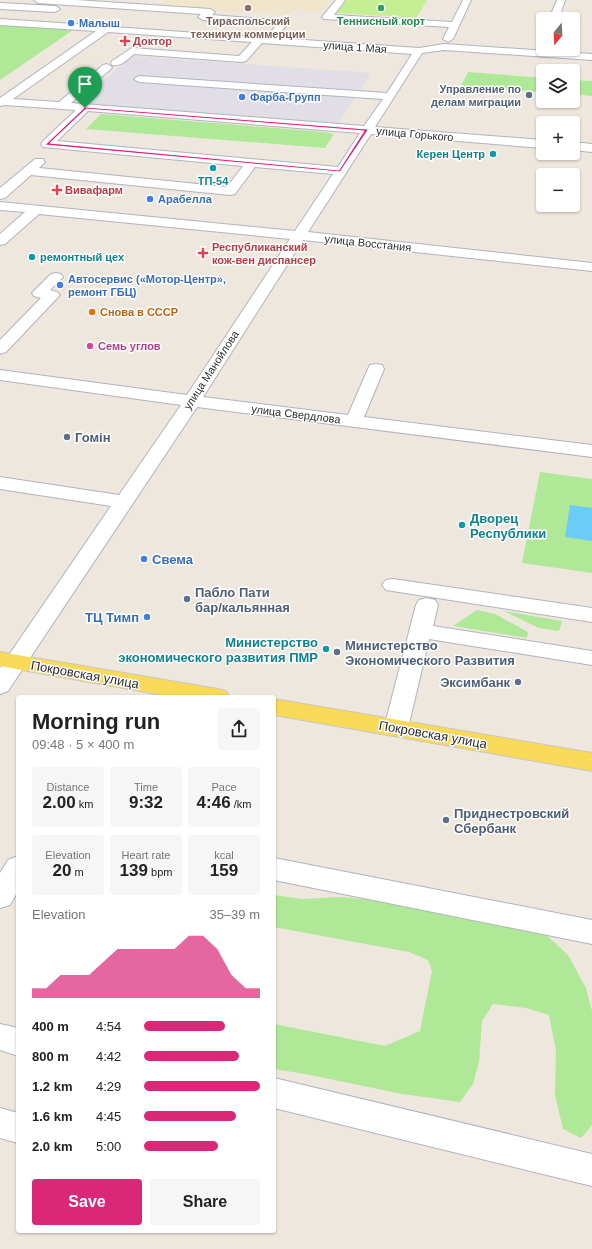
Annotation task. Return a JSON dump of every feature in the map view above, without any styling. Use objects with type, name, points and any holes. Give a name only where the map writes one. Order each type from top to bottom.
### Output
[{"type":"main road","name":"Покровская улица","points":[[8,661],[206,695]]},
{"type":"main road","name":"Покровская улица","points":[[276,707],[592,762]]},
{"type":"street","points":[[38,0],[256,14]]},
{"type":"street","points":[[0,6],[128,14],[148,0]]},
{"type":"street","points":[[342,0],[327,17],[455,25]]},
{"type":"street","points":[[444,47],[467,0]]},
{"type":"street","points":[[557,12],[561,0]]},
{"type":"street","points":[[210,12],[203,17],[284,23],[272,36]]},
{"type":"street","name":"улица 1 Мая","points":[[0,22],[418,51],[444,47],[536,51]]},
{"type":"street","points":[[1,102],[117,22]]},
{"type":"street","points":[[61,106],[132,51],[242,59],[259,41]]},
{"type":"street","name":"улица Манойлова","points":[[0,686],[8,661],[123,502],[192,401],[418,51]]},
{"type":"street","name":"улица 1 Мая","points":[[580,56],[592,57]]},
{"type":"street","points":[[139,79],[388,96]]},
{"type":"street","name":"улица Горького","points":[[1,102],[536,143]]},
{"type":"street","points":[[85,108],[47,144],[340,171]]},
{"type":"street","points":[[580,147],[592,148]]},
{"type":"street","points":[[0,195],[50,153]]},
{"type":"street","points":[[28,171],[230,191],[252,162]]},
{"type":"street","name":"улица Восстания","points":[[0,206],[592,267]]},
{"type":"street","points":[[0,241],[35,210]]},
{"type":"street","points":[[0,349],[52,295],[39,293],[56,277]]},
{"type":"street","points":[[354,421],[376,369]]},
{"type":"street","name":"улица Свердлова","points":[[0,375],[192,401],[592,451]]},
{"type":"street","points":[[0,483],[123,502]]},
{"type":"street","points":[[393,585],[592,615]]},
{"type":"street","points":[[396,728],[427,606]]},
{"type":"street","points":[[421,631],[592,658]]},
{"type":"street","points":[[276,869],[592,932]]},
{"type":"street","points":[[0,897],[16,870]]},
{"type":"street","points":[[0,1037],[16,1041]]},
{"type":"street","points":[[276,1093],[592,1170]]},
{"type":"street","points":[[0,1123],[16,1127]]},
{"type":"shaded area","name":"Тираспольский техникум коммерции","points":[[165,0],[330,0],[320,11],[294,9],[288,15],[156,6]]},
{"type":"shaded area","name":"Фарба-Групп","points":[[132,56],[371,73],[338,124],[76,104]]},
{"type":"green space","name":"Теннисный корт","points":[[347,0],[427,0],[416,18],[336,13]]},
{"type":"green space","points":[[0,24],[73,30],[0,80]]},
{"type":"green space","points":[[468,72],[536,77],[536,91],[461,86]]},
{"type":"green space","points":[[580,80],[592,81],[592,96],[580,95]]},
{"type":"green space","points":[[101,114],[334,134],[325,148],[86,129]]},
{"type":"green space","points":[[540,472],[592,479],[592,573],[522,563]]},
{"type":"green space","points":[[477,610],[495,614],[528,632],[527,638],[453,626]]},
{"type":"green space","points":[[504,611],[562,621],[559,631],[539,628]]},
{"type":"green space","points":[[276,895],[301,899],[341,897],[530,920],[568,955],[586,988],[592,1011],[592,1125],[581,1138],[563,1129],[555,1095],[556,1051],[549,1015],[526,1008],[493,1004],[482,1021],[479,1062],[473,1084],[460,1102],[402,1094],[276,1069],[276,1024],[385,1046],[420,1031],[432,971],[428,960],[409,952],[276,927]]},
{"type":"water","points":[[570,505],[592,508],[592,541],[565,537]]},
{"type":"place","name":"Тираспольский техникум коммерции","points":[[248,8]]},
{"type":"place","name":"Теннисный корт","points":[[381,8]]},
{"type":"place","name":"Малыш","points":[[71,23]]},
{"type":"place","name":"Доктор","points":[[125,41]]},
{"type":"place","name":"Управление по делам миграции","points":[[529,95]]},
{"type":"place","name":"Фарба-Групп","points":[[242,97]]},
{"type":"place","name":"Керен Центр","points":[[493,154]]},
{"type":"place","name":"ТП-54","points":[[213,168]]},
{"type":"place","name":"Вивафарм","points":[[57,190]]},
{"type":"place","name":"Арабелла","points":[[150,199]]},
{"type":"place","name":"Республиканский кож-вен диспансер","points":[[203,253]]},
{"type":"place","name":"ремонтный цех","points":[[32,257]]},
{"type":"place","name":"Автосервис («Мотор-Центр», ремонт ГБЦ)","points":[[60,285]]},
{"type":"place","name":"Снова в СССР","points":[[92,312]]},
{"type":"place","name":"Семь углов","points":[[90,346]]},
{"type":"place","name":"Гомiн","points":[[67,437]]},
{"type":"place","name":"Дворец Республики","points":[[462,525]]},
{"type":"place","name":"Свема","points":[[144,559]]},
{"type":"place","name":"Пабло Пати бар/кальянная","points":[[187,599]]},
{"type":"place","name":"ТЦ Тимп","points":[[147,617]]},
{"type":"place","name":"Министерство экономического развития ПМР","points":[[326,649]]},
{"type":"place","name":"Министерство Экономического Развития","points":[[337,652]]},
{"type":"place","name":"Эксимбанк","points":[[518,682]]},
{"type":"place","name":"Приднестровский Сбербанк","points":[[446,820]]},
{"type":"route","points":[[85,108],[198,117],[367,130],[340,171],[47,144],[85,108]]}]
